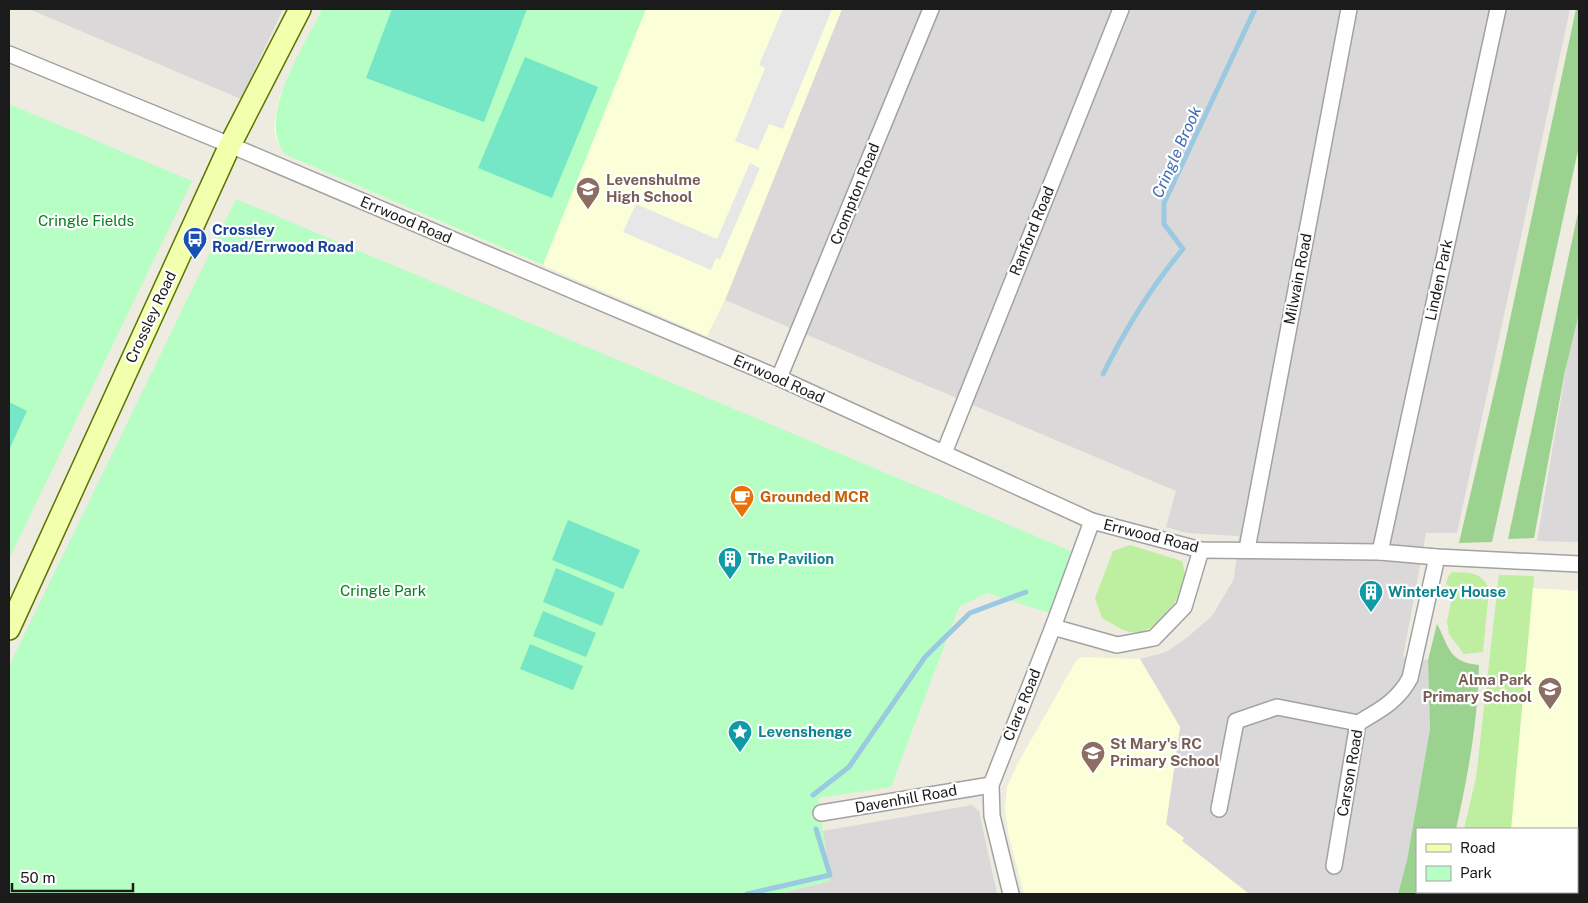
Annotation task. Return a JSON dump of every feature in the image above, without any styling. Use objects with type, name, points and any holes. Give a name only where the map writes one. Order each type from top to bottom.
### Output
[{"type":"street","name":"Crossley Road","points":[[9,629],[230,144],[300,9]]},
{"type":"street","name":"Crompton Road","points":[[779,378],[931,9]]},
{"type":"street","name":"Ranford Road","points":[[944,453],[1121,9]]},
{"type":"street","name":"Milwain Road","points":[[1247,549],[1349,9]]},
{"type":"street","name":"Linden Park","points":[[1380,552],[1498,9]]},
{"type":"street","name":"Errwood Road","points":[[9,54],[230,144],[779,378],[1092,521],[1201,550],[1247,549],[1380,552],[1437,558],[1579,564]]},
{"type":"street","name":"Clare Road","points":[[1012,894],[992,816],[991,785],[1092,521]]},
{"type":"street","points":[[1053,627],[1117,645],[1154,638],[1184,607],[1201,550]]},
{"type":"street","name":"Carson Road","points":[[1334,866],[1358,723],[1390,705],[1402,694],[1410,678],[1437,558]]},
{"type":"street","points":[[1219,809],[1236,720],[1277,707],[1358,723]]},
{"type":"street","name":"Davenhill Road","points":[[821,813],[991,785]]},
{"type":"shaded area","points":[[29,9],[283,9],[241,99]]},
{"type":"shaded area","name":"Levenshulme High School","points":[[322,9],[842,9],[725,300],[707,336],[286,155],[279,146],[274,128],[277,108],[280,96]]},
{"type":"shaded area","points":[[783,9],[832,9],[783,129],[769,124],[758,150],[735,141],[765,68],[759,65]]},
{"type":"shaded area","points":[[842,9],[1570,9],[1457,533],[1426,533],[1403,657],[1428,660],[1430,729],[1407,860],[1398,894],[1249,894],[1182,841],[1184,838],[1166,824],[1180,727],[1140,659],[1166,652],[1189,636],[1212,616],[1234,579],[1239,536],[1187,533],[1166,527],[1176,491],[725,300]]},
{"type":"shaded area","points":[[750,163],[760,168],[720,260],[716,258],[711,270],[623,232],[636,204],[717,239]]},
{"type":"shaded area","points":[[1579,291],[1579,542],[1537,541]]},
{"type":"shaded area","name":"Alma Park Primary School","points":[[1532,588],[1579,591],[1579,875],[1578,828],[1511,828]]},
{"type":"shaded area","name":"St Mary's RC Primary School","points":[[1082,657],[1140,659],[1180,727],[1166,824],[1184,838],[1182,841],[1249,894],[1024,894],[1008,833],[1005,808],[1007,787],[1019,761],[1076,661]]},
{"type":"shaded area","points":[[972,805],[979,811],[997,894],[778,894],[830,881],[823,831]]},
{"type":"green space","points":[[322,9],[646,9],[543,265],[286,155],[278,140],[276,122],[279,103],[295,62]]},
{"type":"green space","points":[[392,9],[527,9],[484,122],[366,78]]},
{"type":"green space","points":[[1576,9],[1579,9],[1579,146],[1492,542],[1459,543],[1499,371]]},
{"type":"green space","points":[[525,57],[598,87],[552,198],[478,168]]},
{"type":"green space","name":"Cringle Fields","points":[[9,104],[192,181],[9,559]]},
{"type":"green space","name":"Cringle Park","points":[[236,199],[1071,551],[1050,613],[987,593],[959,607],[891,787],[818,798],[830,881],[778,894],[9,894],[9,666]]},
{"type":"green space","points":[[1579,208],[1579,313],[1565,371],[1534,538],[1508,539]]},
{"type":"green space","points":[[9,402],[27,411],[9,450]]},
{"type":"green space","points":[[568,520],[640,550],[623,589],[552,560]]},
{"type":"green space","points":[[1130,545],[1182,561],[1187,582],[1165,616],[1149,629],[1140,632],[1124,630],[1102,618],[1095,598],[1113,551]]},
{"type":"green space","points":[[556,568],[615,593],[602,626],[543,602]]},
{"type":"green space","points":[[1452,572],[1470,573],[1479,576],[1489,589],[1483,652],[1464,654],[1449,634],[1447,621],[1454,590],[1446,584]]},
{"type":"green space","points":[[1499,575],[1534,576],[1511,828],[1464,828],[1476,778]]},
{"type":"green space","points":[[543,611],[596,633],[586,657],[533,636]]},
{"type":"green space","points":[[1437,624],[1448,647],[1456,657],[1462,661],[1479,665],[1477,707],[1472,748],[1456,828],[1416,828],[1416,893],[1437,894],[1398,894],[1407,860],[1430,729],[1428,660]]},
{"type":"green space","points":[[530,644],[583,666],[573,690],[520,669]]},
{"type":"green space","points":[[1578,876],[1579,894],[1451,894],[1578,893]]},
{"type":"waterway","name":"Cringle Brook","points":[[1103,374],[1139,309],[1183,249],[1164,224],[1164,203],[1255,9]]},
{"type":"waterway","name":"Cringle Brook","points":[[813,795],[849,767],[925,657],[970,613],[1026,592]]},
{"type":"waterway","points":[[747,894],[830,875],[816,829]]},
{"type":"place","name":"Levenshulme High School","points":[[588,210]]},
{"type":"place","name":"Crossley Road/Errwood Road","points":[[195,260]]},
{"type":"place","name":"Grounded MCR","points":[[742,518]]},
{"type":"place","name":"The Pavilion","points":[[730,580]]},
{"type":"place","name":"Winterley House","points":[[1371,613]]},
{"type":"place","name":"Alma Park Primary School","points":[[1550,710]]},
{"type":"place","name":"Levenshenge","points":[[740,753]]},
{"type":"place","name":"St Mary's RC Primary School","points":[[1093,774]]}]
